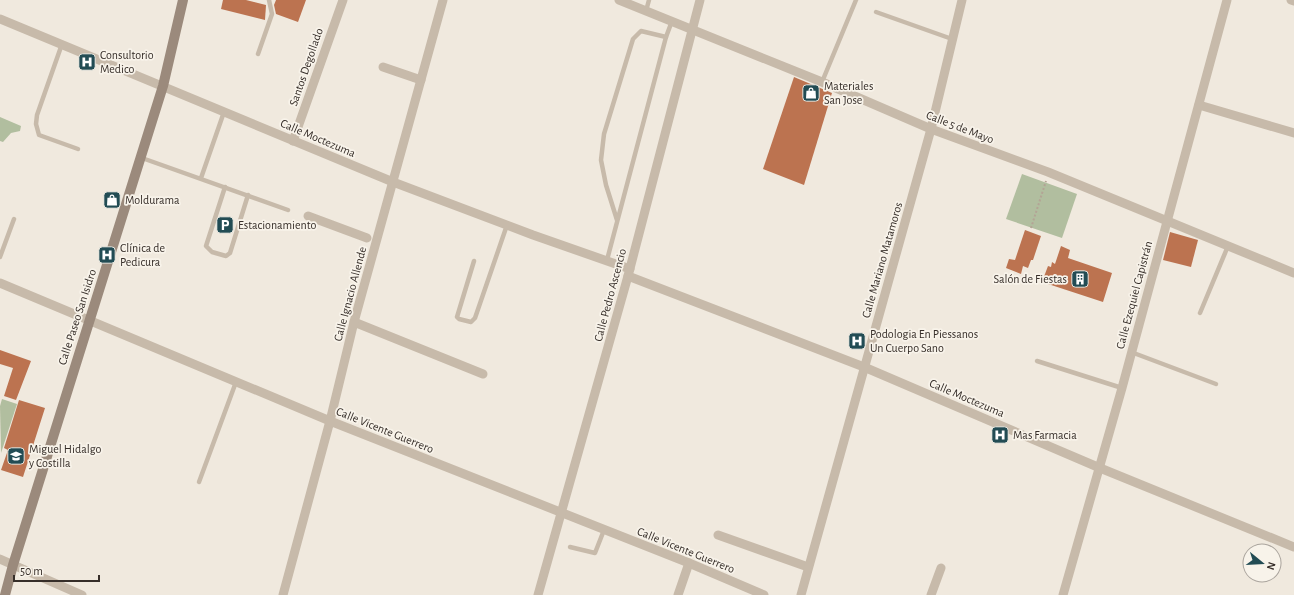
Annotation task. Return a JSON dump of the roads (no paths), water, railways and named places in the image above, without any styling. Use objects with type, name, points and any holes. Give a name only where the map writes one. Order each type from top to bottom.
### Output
[{"type":"main road","name":"Calle Paseo San Isidro","points":[[5,595],[13,565],[164,86],[183,0]]},
{"type":"street","name":"Santos Degollado","points":[[293,141],[343,0]]},
{"type":"street","name":"Calle Ignacio Allende","points":[[283,595],[330,421],[372,240],[393,182],[443,0]]},
{"type":"street","name":"Calle 5 de Mayo","points":[[619,0],[822,82],[931,129],[1048,172],[1294,273]]},
{"type":"street","name":"Calle Pedro Ascencio","points":[[538,595],[629,272],[691,29],[700,0]]},
{"type":"street","name":"Calle Mariano Matamoros","points":[[801,595],[931,129],[962,0]]},
{"type":"street","name":"Calle Ezequiel Capistrán","points":[[1063,595],[1132,352],[1166,221],[1227,0]]},
{"type":"street","points":[[1290,0],[1294,2]]},
{"type":"street","name":"Calle Moctezuma","points":[[0,19],[225,111],[393,182],[507,225],[607,260],[629,272],[864,367],[1100,468],[1294,547]]},
{"type":"street","points":[[383,67],[421,80]]},
{"type":"street","points":[[1199,105],[1294,132]]},
{"type":"street","points":[[308,216],[372,240]]},
{"type":"street","name":"Calle Vicente Guerrero","points":[[0,283],[89,322],[330,421],[689,563],[764,595]]},
{"type":"street","points":[[354,322],[482,374]]},
{"type":"street","points":[[718,535],[808,567]]},
{"type":"street","points":[[0,559],[82,595]]},
{"type":"street","points":[[678,595],[689,563]]},
{"type":"street","points":[[931,595],[941,568]]},
{"type":"lane","points":[[258,54],[272,14],[269,0]]},
{"type":"lane","points":[[646,11],[649,0]]},
{"type":"lane","points":[[822,82],[856,0]]},
{"type":"lane","points":[[876,12],[952,39]]},
{"type":"lane","points":[[607,260],[666,37],[672,21]]},
{"type":"lane","points":[[617,220],[606,185],[601,160],[604,134],[636,34],[641,31],[647,31],[666,37]]},
{"type":"lane","points":[[62,44],[37,116],[36,124],[39,135],[78,149]]},
{"type":"lane","points":[[201,178],[225,111]]},
{"type":"lane","points":[[142,158],[288,210]]},
{"type":"lane","points":[[225,187],[206,246],[212,252],[226,256],[230,254],[248,195]]},
{"type":"lane","points":[[0,257],[14,219]]},
{"type":"lane","points":[[474,261],[457,317],[459,319],[471,322],[475,318],[507,225]]},
{"type":"lane","points":[[1200,313],[1228,246]]},
{"type":"lane","points":[[1132,352],[1216,384]]},
{"type":"lane","points":[[1037,361],[1122,388]]},
{"type":"lane","points":[[199,482],[236,382]]},
{"type":"lane","points":[[570,547],[595,553],[604,530]]},
{"type":"place","name":"Consultorio Medico","points":[[87,62]]},
{"type":"place","name":"Materiales San Jose","points":[[811,93]]},
{"type":"place","name":"Moldurama","points":[[112,200]]},
{"type":"place","name":"Estacionamiento","points":[[225,225]]},
{"type":"place","name":"Clínica de Pedicura","points":[[107,255]]},
{"type":"place","name":"Salón de Fiestas","points":[[1080,279]]},
{"type":"place","name":"Podologia En Piessanos Un Cuerpo Sano","points":[[857,341]]},
{"type":"place","name":"Mas Farmacia","points":[[1000,435]]},
{"type":"place","name":"Miguel Hidalgo y Costilla","points":[[16,456]]}]
